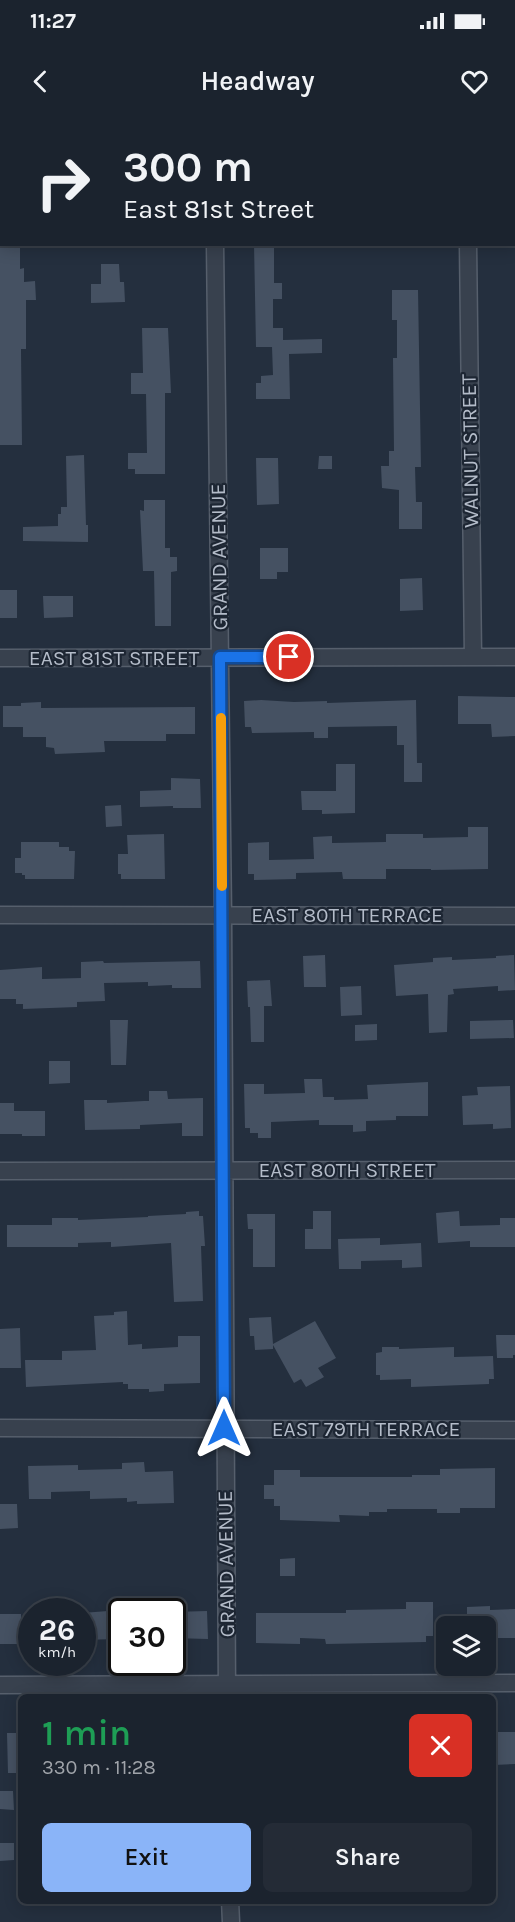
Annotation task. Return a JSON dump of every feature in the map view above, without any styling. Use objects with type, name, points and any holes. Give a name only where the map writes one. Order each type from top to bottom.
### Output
[{"type":"street","name":"GRAND AVENUE","points":[[215,246],[223,915],[227,1690]]},
{"type":"street","name":"WALNUT STREET","points":[[468,246],[472,657]]},
{"type":"street","name":"EAST 81ST STREET","points":[[0,658],[515,657]]},
{"type":"street","name":"EAST 80TH TERRACE","points":[[0,915],[515,916]]},
{"type":"street","name":"EAST 80TH STREET","points":[[0,1171],[515,1170]]},
{"type":"street","name":"EAST 79TH TERRACE","points":[[0,1428],[515,1430]]},
{"type":"street","points":[[0,1685],[227,1690],[515,1683]]},
{"type":"street","points":[[230,1904],[231,1922]]},
{"type":"building","points":[[0,246],[20,246],[20,269],[24,268],[24,282],[35,281],[36,300],[26,300],[26,349],[21,349],[22,445],[0,445]]},
{"type":"building","points":[[254,246],[274,246],[274,283],[282,283],[282,299],[273,299],[273,328],[283,328],[283,340],[322,339],[322,353],[289,354],[290,399],[256,399],[256,383],[261,383],[261,376],[273,375],[272,347],[256,347]]},
{"type":"building","points":[[101,264],[119,264],[120,282],[124,282],[125,302],[91,303],[91,284],[101,284]]},
{"type":"building","points":[[392,290],[418,290],[421,467],[415,467],[416,502],[422,502],[422,529],[399,529],[399,490],[382,488],[381,466],[389,466],[389,451],[394,451],[393,358],[397,358],[397,320],[392,320]]},
{"type":"building","points":[[142,328],[168,328],[171,393],[165,393],[165,474],[135,474],[135,469],[128,469],[128,453],[147,453],[146,394],[131,394],[131,373],[143,373]]},
{"type":"building","points":[[84,455],[88,542],[23,541],[23,527],[58,526],[58,514],[61,514],[61,507],[67,507],[66,456]]},
{"type":"building","points":[[319,456],[332,456],[332,469],[318,469]]},
{"type":"building","points":[[256,458],[278,458],[279,504],[257,505]]},
{"type":"building","points":[[144,500],[165,500],[165,548],[170,548],[170,557],[177,557],[177,571],[171,572],[171,626],[155,626],[154,571],[143,571],[140,510],[144,511]]},
{"type":"building","points":[[260,548],[288,548],[288,572],[277,572],[277,579],[260,579]]},
{"type":"building","points":[[422,578],[423,610],[400,611],[400,579]]},
{"type":"building","points":[[0,590],[17,590],[17,618],[0,618]]},
{"type":"building","points":[[43,596],[73,596],[73,617],[44,618]]},
{"type":"building","points":[[458,696],[515,697],[515,736],[492,737],[491,724],[458,724]]},
{"type":"building","points":[[416,700],[417,763],[422,763],[422,782],[404,782],[404,745],[397,745],[397,726],[328,727],[328,738],[314,738],[314,732],[252,733],[251,727],[245,727],[244,701],[327,701],[327,703]]},
{"type":"building","points":[[41,702],[41,708],[195,707],[195,734],[166,734],[166,741],[104,741],[105,752],[55,754],[54,748],[46,747],[46,737],[23,737],[23,727],[3,727],[3,706],[21,706],[21,703]]},
{"type":"building","points":[[336,764],[355,764],[355,813],[322,814],[322,810],[302,810],[301,791],[336,791]]},
{"type":"building","points":[[171,778],[200,779],[201,808],[140,807],[140,791],[171,790]]},
{"type":"building","points":[[121,805],[122,826],[106,827],[105,806]]},
{"type":"building","points":[[468,827],[488,827],[488,869],[386,869],[386,879],[343,879],[342,872],[296,873],[296,879],[254,880],[254,874],[248,874],[248,843],[269,842],[269,860],[314,859],[313,837],[332,836],[332,843],[386,842],[386,834],[423,834],[423,838],[468,837]]},
{"type":"building","points":[[164,834],[165,879],[121,879],[121,874],[118,874],[118,854],[128,854],[127,835]]},
{"type":"building","points":[[21,842],[59,842],[59,847],[69,847],[69,851],[75,851],[74,879],[25,879],[22,873],[15,873],[15,858],[21,858]]},
{"type":"building","points":[[325,955],[326,987],[304,987],[303,956]]},
{"type":"building","points":[[514,955],[515,990],[498,991],[498,986],[453,989],[454,994],[448,995],[447,1032],[429,1033],[428,994],[396,996],[394,965],[433,962],[433,958],[452,957],[452,960]]},
{"type":"building","points":[[103,961],[104,963],[200,961],[201,988],[172,988],[172,985],[148,986],[148,982],[104,983],[105,1001],[77,1002],[77,1007],[23,1009],[23,1004],[16,1004],[16,999],[0,999],[0,970],[42,967],[42,979],[81,978],[81,962]]},
{"type":"building","points":[[270,980],[272,1006],[264,1006],[264,1042],[251,1042],[247,981]]},
{"type":"building","points":[[361,986],[362,1015],[341,1016],[340,987]]},
{"type":"building","points":[[110,1020],[128,1020],[126,1065],[111,1065]]},
{"type":"building","points":[[513,1020],[514,1038],[470,1039],[470,1021]]},
{"type":"building","points":[[377,1024],[377,1040],[355,1041],[355,1025]]},
{"type":"building","points":[[49,1061],[70,1061],[70,1083],[49,1084]]},
{"type":"building","points":[[304,1079],[322,1079],[323,1097],[334,1097],[334,1100],[368,1099],[367,1085],[428,1082],[428,1116],[396,1116],[396,1120],[366,1121],[366,1131],[353,1132],[353,1125],[319,1125],[319,1120],[271,1122],[271,1138],[258,1138],[258,1133],[250,1133],[250,1128],[245,1128],[244,1084],[264,1084],[264,1094],[305,1093]]},
{"type":"building","points":[[510,1086],[511,1128],[493,1129],[493,1124],[463,1125],[462,1096],[478,1095],[477,1087]]},
{"type":"building","points":[[149,1091],[167,1091],[168,1099],[203,1098],[203,1136],[182,1136],[182,1123],[140,1125],[140,1129],[85,1130],[84,1100],[107,1100],[107,1103],[149,1101]]},
{"type":"building","points":[[0,1103],[14,1103],[14,1111],[45,1111],[45,1136],[0,1134]]},
{"type":"building","points":[[199,1211],[199,1216],[203,1216],[205,1246],[201,1246],[203,1301],[174,1302],[171,1243],[111,1247],[111,1242],[78,1243],[78,1247],[7,1247],[7,1225],[52,1225],[52,1218],[78,1218],[78,1220],[148,1217]]},
{"type":"building","points":[[313,1211],[331,1211],[331,1249],[305,1249],[305,1229],[313,1229]]},
{"type":"building","points":[[459,1211],[460,1226],[500,1225],[500,1218],[515,1218],[515,1247],[470,1247],[470,1241],[438,1243],[436,1213]]},
{"type":"building","points":[[247,1214],[275,1214],[275,1267],[253,1267],[253,1229],[248,1229]]},
{"type":"building","points":[[380,1238],[380,1245],[421,1243],[422,1267],[402,1268],[402,1260],[361,1261],[361,1269],[339,1269],[338,1239]]},
{"type":"building","points":[[127,1311],[128,1345],[142,1344],[142,1349],[178,1347],[178,1336],[200,1336],[200,1383],[164,1384],[164,1391],[149,1392],[149,1389],[128,1389],[128,1384],[123,1384],[123,1382],[26,1387],[25,1360],[62,1360],[62,1351],[96,1350],[94,1316],[114,1315],[114,1312]]},
{"type":"building","points":[[271,1317],[273,1344],[315,1321],[336,1358],[318,1368],[324,1377],[306,1387],[301,1379],[294,1383],[273,1345],[273,1349],[255,1350],[254,1336],[250,1336],[249,1318]]},
{"type":"building","points":[[20,1328],[21,1368],[0,1368],[0,1329]]},
{"type":"building","points":[[496,1335],[515,1335],[513,1358],[497,1358]]},
{"type":"building","points":[[382,1347],[399,1347],[399,1349],[454,1347],[454,1357],[493,1356],[494,1379],[489,1379],[489,1384],[411,1387],[411,1379],[380,1380],[380,1375],[376,1375],[376,1353],[382,1352]]},
{"type":"building","points":[[144,1462],[145,1472],[173,1471],[174,1503],[137,1504],[137,1501],[127,1502],[127,1498],[90,1499],[90,1491],[51,1492],[51,1499],[29,1499],[28,1466],[78,1465],[78,1470],[122,1469],[122,1463]]},
{"type":"building","points":[[495,1468],[495,1508],[460,1508],[460,1513],[437,1513],[437,1509],[387,1509],[387,1512],[369,1512],[369,1516],[339,1515],[340,1522],[280,1520],[280,1506],[274,1506],[274,1499],[264,1499],[264,1485],[274,1485],[274,1470],[300,1470],[300,1477],[412,1477],[412,1475],[440,1475],[440,1469]]},
{"type":"building","points":[[0,1504],[17,1504],[18,1528],[0,1529]]},
{"type":"building","points":[[295,1558],[295,1576],[280,1576],[280,1559]]},
{"type":"building","points":[[406,1602],[433,1602],[433,1636],[426,1636],[426,1642],[326,1644],[325,1639],[300,1638],[300,1644],[256,1643],[256,1613],[346,1613],[346,1610],[406,1609]]},
{"type":"building","points":[[490,1606],[490,1610],[515,1609],[515,1638],[496,1638],[496,1616],[467,1616],[467,1607]]},
{"type":"building","points":[[108,1611],[108,1639],[96,1640],[96,1612]]},
{"type":"building","points":[[207,1611],[208,1639],[186,1638],[186,1612]]},
{"type":"building","points":[[0,1614],[18,1614],[18,1644],[0,1644]]},
{"type":"building","points":[[496,1732],[515,1732],[515,1764],[496,1765]]},
{"type":"building","points":[[7,1733],[18,1733],[18,1773],[8,1773]]},
{"type":"building","points":[[0,1791],[13,1791],[14,1810],[0,1809]]},
{"type":"building","points":[[0,1843],[14,1843],[14,1860],[0,1861]]},
{"type":"slow traffic","points":[[221,718],[222,886]]},
{"type":"route","points":[[224,1428],[220,657],[289,657]]}]
